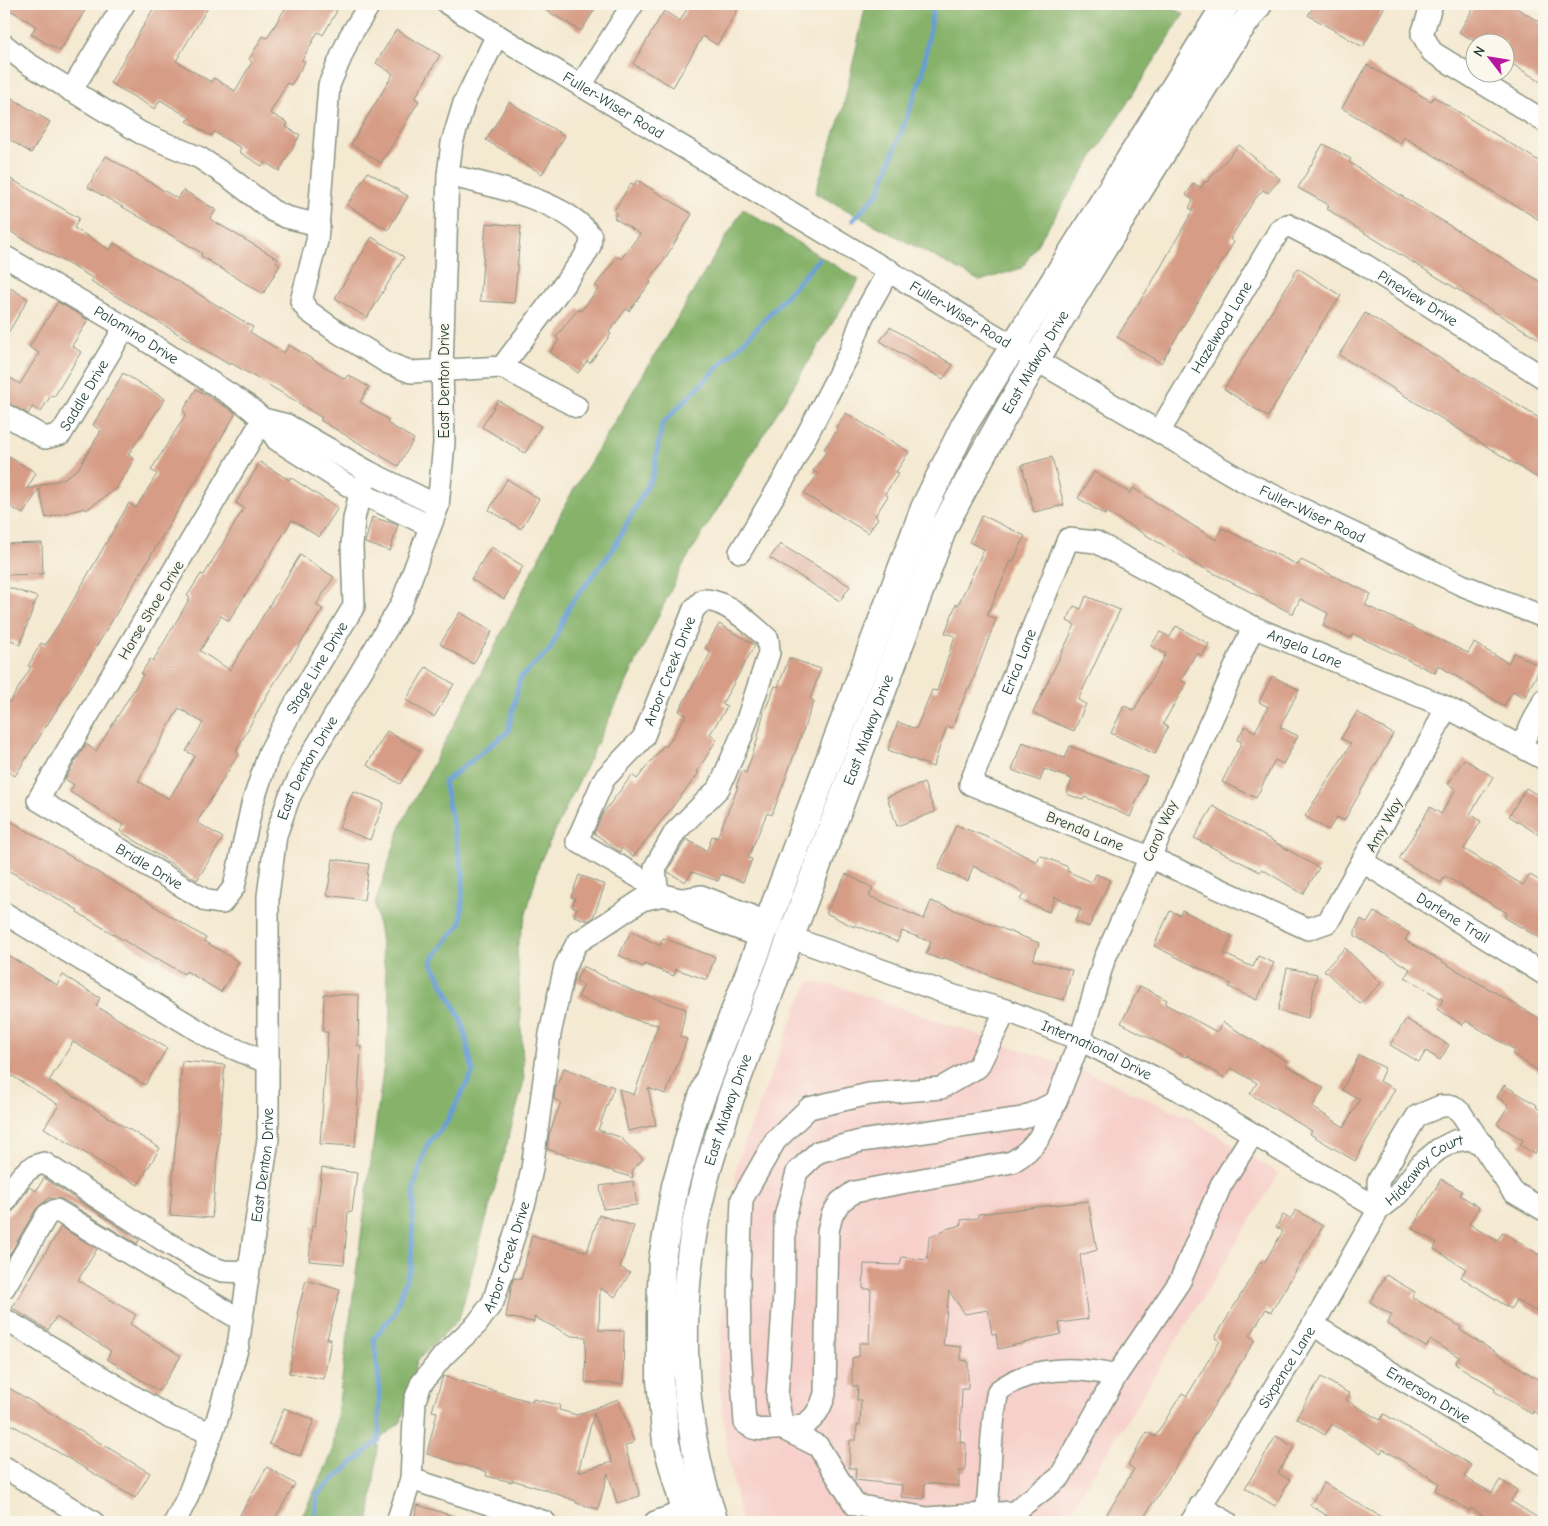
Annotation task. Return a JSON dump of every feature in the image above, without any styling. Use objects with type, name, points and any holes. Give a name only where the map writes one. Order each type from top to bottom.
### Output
[{"type":"main road","name":"East Midway Drive","points":[[686,1517],[666,1443],[660,1380],[662,1259],[675,1186],[694,1118],[924,508],[965,424],[1226,4]]},
{"type":"main road","name":"East Midway Drive","points":[[712,1512],[696,1445],[688,1390],[685,1305],[692,1243],[704,1184],[732,1097],[944,527],[990,439],[1036,360],[1232,40],[1259,4]]},
{"type":"main road","points":[[766,927],[792,938]]},
{"type":"street","points":[[71,91],[124,4]]},
{"type":"street","points":[[370,4],[350,36],[329,85],[318,241],[302,292],[301,302],[308,311],[388,363],[411,372],[442,368],[502,366],[577,407]]},
{"type":"street","name":"Fuller-Wiser Road","points":[[448,4],[1036,360],[1252,486],[1462,585],[1544,617]]},
{"type":"street","points":[[582,85],[633,4]]},
{"type":"street","points":[[1432,4],[1422,34],[1432,52],[1544,121]]},
{"type":"street","name":"East Denton Drive","points":[[175,1522],[212,1433],[238,1346],[268,1139],[268,896],[276,835],[289,798],[307,762],[401,606],[438,506],[444,443],[442,368],[448,175],[452,144],[464,103],[497,35]]},
{"type":"street","points":[[4,45],[27,63],[141,133],[200,158],[273,211],[286,217],[319,225]]},
{"type":"street","points":[[448,175],[509,190],[551,206],[585,228],[591,236],[590,246],[583,259],[502,366]]},
{"type":"street","name":"Pineview Drive","points":[[1288,225],[1365,266],[1544,378]]},
{"type":"street","name":"Hazelwood Lane","points":[[1159,432],[1279,231],[1288,225]]},
{"type":"street","name":"Palomino Drive","points":[[4,256],[125,327],[245,404],[264,419],[277,440],[360,493],[430,526]]},
{"type":"street","points":[[740,552],[793,460],[850,352],[863,316],[888,270]]},
{"type":"street","name":"Saddle Drive","points":[[4,414],[45,438],[61,434],[125,327]]},
{"type":"street","name":"Palomino Drive","points":[[264,419],[287,425],[370,472],[438,506]]},
{"type":"street","name":"Horse Shoe Drive","points":[[38,800],[264,419]]},
{"type":"street","name":"Stage Line Drive","points":[[239,860],[252,805],[269,753],[295,704],[354,606],[352,546],[354,519],[360,493],[370,472]]},
{"type":"street","name":"Angela Lane","points":[[1068,539],[1096,542],[1253,627],[1446,707],[1544,759]]},
{"type":"street","name":"Erica Lane","points":[[970,784],[1068,539]]},
{"type":"street","name":"Arbor Creek Drive","points":[[713,599],[750,622],[768,638],[769,653],[742,734],[719,788],[675,832],[655,868],[660,892],[577,842],[604,779],[643,738],[694,609],[704,600],[713,599]]},
{"type":"street","name":"Carol Way","points":[[783,1429],[799,1428],[812,1420],[821,1408],[825,1394],[828,1231],[832,1215],[840,1202],[848,1195],[875,1186],[1012,1162],[1028,1153],[1042,1136],[1080,1040],[1104,960],[1253,627]]},
{"type":"street","points":[[1521,746],[1544,700]]},
{"type":"street","name":"Amy Way","points":[[1308,929],[1328,922],[1432,737],[1446,707]]},
{"type":"street","name":"Brenda Lane","points":[[970,784],[1149,857],[1308,929]]},
{"type":"street","name":"Bridle Drive","points":[[38,800],[207,901],[222,903],[234,887],[239,860]]},
{"type":"street","name":"Darlene Trail","points":[[1363,862],[1544,974]]},
{"type":"street","points":[[660,892],[684,900],[701,896],[752,916],[766,927]]},
{"type":"street","name":"Arbor Creek Drive","points":[[397,1522],[411,1479],[416,1400],[421,1384],[443,1356],[477,1324],[493,1302],[525,1202],[532,1169],[550,1034],[565,966],[577,943],[642,900],[660,892]]},
{"type":"street","points":[[4,913],[214,1040],[268,1063]]},
{"type":"street","name":"International Drive","points":[[792,938],[954,996],[1006,1010],[1080,1040],[1179,1090],[1379,1209]]},
{"type":"street","points":[[1006,1010],[978,1067],[941,1088],[869,1094],[810,1108],[775,1141],[742,1199],[739,1274],[740,1350],[745,1423],[753,1429],[783,1429],[818,1446],[855,1505],[927,1518],[1014,1512],[1060,1477],[1116,1376],[1180,1281],[1221,1185],[1254,1134]]},
{"type":"street","points":[[783,1429],[777,1396],[784,1294],[785,1217],[797,1172],[818,1152],[861,1141],[1023,1118],[1055,1103]]},
{"type":"street","name":"Hideaway Court","points":[[1379,1209],[1378,1181],[1417,1116],[1441,1106],[1453,1106],[1462,1113],[1513,1192],[1544,1210]]},
{"type":"street","name":"Hideaway Court","points":[[1379,1209],[1398,1194],[1421,1164],[1438,1149],[1455,1141],[1469,1139],[1484,1145]]},
{"type":"street","points":[[4,1203],[23,1171],[34,1165],[44,1163],[160,1238],[208,1266],[222,1271],[248,1272]]},
{"type":"street","name":"Sixpence Lane","points":[[1196,1514],[1313,1325],[1379,1209]]},
{"type":"street","points":[[4,1288],[47,1216],[56,1210],[241,1320]]},
{"type":"street","points":[[147,1265],[160,1238]]},
{"type":"street","points":[[176,1282],[190,1256]]},
{"type":"street","points":[[4,1319],[170,1418],[212,1433]]},
{"type":"street","name":"Emerson Drive","points":[[1313,1325],[1544,1465]]},
{"type":"street","points":[[986,1514],[992,1452],[992,1417],[998,1391],[1012,1380],[1066,1369],[1097,1371],[1116,1376]]},
{"type":"street","points":[[4,1467],[94,1522]]},
{"type":"street","points":[[411,1479],[495,1514],[545,1522]]},
{"type":"street","points":[[655,1522],[712,1512]]},
{"type":"street","points":[[1196,1514],[1227,1522]]},
{"type":"shaded area","points":[[811,981],[846,989],[1097,1076],[1190,1118],[1279,1174],[1064,1522],[741,1522],[727,1450],[718,1369],[737,1162],[799,1002]]},
{"type":"green space","points":[[866,4],[1166,4],[1184,14],[1022,268],[980,281],[815,193],[843,108]]},
{"type":"green space","points":[[743,209],[859,280],[683,565],[540,862],[517,948],[524,1081],[459,1319],[417,1361],[401,1422],[379,1440],[369,1522],[299,1522],[332,1454],[391,1010],[375,904],[401,825],[490,656],[568,499]]},
{"type":"building","points":[[4,4],[89,4],[60,51],[31,34],[36,26],[4,6]]},
{"type":"building","points":[[156,4],[210,4],[176,61],[211,82],[214,78],[235,91],[252,62],[249,59],[263,36],[267,38],[288,4],[336,4],[333,8],[337,11],[323,35],[318,32],[302,60],[305,62],[291,85],[287,83],[270,113],[288,123],[286,127],[300,135],[279,171],[265,162],[262,166],[239,152],[241,148],[214,132],[211,136],[187,121],[190,118],[160,100],[155,109],[110,83]]},
{"type":"building","points":[[535,4],[598,4],[581,31]]},
{"type":"building","points":[[690,4],[741,4],[717,45],[703,36],[673,87],[633,64],[664,11],[680,21]]},
{"type":"building","points":[[1315,4],[1386,4],[1363,47],[1308,15]]},
{"type":"building","points":[[1476,4],[1510,4],[1544,25],[1544,84],[1516,66],[1516,32],[1466,32],[1466,36],[1459,32]]},
{"type":"building","points":[[396,30],[440,55],[415,98],[419,101],[381,163],[351,144],[393,74],[376,63]]},
{"type":"building","points":[[1367,65],[1431,101],[1434,97],[1544,164],[1544,223],[1404,137],[1400,143],[1342,108]]},
{"type":"building","points":[[4,93],[50,122],[31,153],[4,136]]},
{"type":"building","points":[[509,102],[565,136],[542,174],[486,140]]},
{"type":"building","points":[[1323,144],[1351,159],[1349,162],[1371,177],[1544,284],[1544,342],[1358,229],[1327,209],[1329,205],[1298,188]]},
{"type":"building","points":[[1239,145],[1280,179],[1268,193],[1263,190],[1254,200],[1230,239],[1234,242],[1161,363],[1117,337],[1154,279],[1193,210],[1189,208],[1193,200],[1186,195],[1194,183],[1201,188],[1205,181],[1207,182]]},
{"type":"building","points":[[106,156],[178,199],[183,190],[216,210],[210,219],[278,259],[276,262],[280,265],[263,294],[201,256],[202,253],[88,187]]},
{"type":"building","points":[[368,172],[408,196],[388,230],[347,205]]},
{"type":"building","points":[[4,175],[79,218],[74,228],[110,250],[114,243],[253,327],[250,332],[284,353],[289,345],[345,379],[348,375],[369,387],[360,402],[389,420],[387,423],[414,439],[398,466],[320,420],[322,418],[294,400],[231,363],[230,365],[91,281],[93,278],[4,228]]},
{"type":"building","points":[[637,180],[692,214],[666,257],[649,280],[651,282],[629,311],[626,309],[590,363],[587,361],[578,373],[550,352],[559,340],[556,337],[578,309],[581,311],[599,288],[595,286],[618,256],[621,259],[640,234],[614,218],[617,213],[614,211],[631,183],[634,185]]},
{"type":"building","points":[[486,223],[521,226],[514,303],[480,301]]},
{"type":"building","points":[[372,237],[404,257],[367,318],[335,298]]},
{"type":"building","points":[[1298,268],[1341,296],[1323,321],[1268,417],[1224,389]]},
{"type":"building","points":[[4,284],[28,299],[4,340]]},
{"type":"building","points":[[58,302],[88,320],[72,346],[81,352],[54,397],[51,395],[41,412],[32,407],[28,414],[4,401],[4,374],[20,384],[39,353],[29,347]]},
{"type":"building","points":[[1365,313],[1544,421],[1544,482],[1339,355]]},
{"type":"building","points":[[890,327],[953,365],[943,379],[880,341]]},
{"type":"building","points":[[123,373],[165,399],[128,455],[134,459],[116,489],[86,510],[85,508],[46,518],[39,489],[23,514],[4,503],[4,454],[36,473],[27,489],[63,479],[78,469],[101,431],[93,425]]},
{"type":"building","points":[[196,389],[236,413],[104,634],[15,776],[4,769],[4,699],[10,702],[31,667],[28,666],[41,643],[45,645],[63,618],[129,503],[136,508],[157,474],[151,470],[186,414],[183,411]]},
{"type":"building","points":[[498,400],[541,426],[525,453],[482,427]]},
{"type":"building","points":[[846,413],[909,452],[896,472],[899,473],[885,494],[888,496],[875,516],[878,518],[868,533],[804,494],[818,474],[813,471],[827,451],[824,449],[838,429],[836,427]]},
{"type":"building","points":[[1052,457],[1064,505],[1034,512],[1022,465]]},
{"type":"building","points":[[260,462],[289,480],[290,477],[338,508],[319,537],[292,520],[229,621],[221,616],[200,651],[230,670],[300,555],[334,577],[316,605],[323,609],[268,693],[236,751],[239,753],[197,822],[223,838],[197,880],[120,831],[124,825],[70,792],[74,785],[65,779],[86,744],[96,751],[143,675],[141,674],[150,659],[153,661],[190,598],[187,596],[201,574],[204,575],[244,508],[236,503]],"holes":[[[179,708],[203,723],[186,751],[195,756],[169,799],[138,781]]]},
{"type":"building","points":[[1094,472],[1130,493],[1133,488],[1216,540],[1222,528],[1298,565],[1301,560],[1371,594],[1365,605],[1468,653],[1474,643],[1508,663],[1514,653],[1541,667],[1524,698],[1513,691],[1504,706],[1438,665],[1435,673],[1353,634],[1351,638],[1323,626],[1328,613],[1300,599],[1293,614],[1190,561],[1107,512],[1105,515],[1078,498]]},
{"type":"building","points":[[507,479],[539,499],[521,529],[489,510]]},
{"type":"building","points":[[982,515],[1025,536],[1013,562],[1011,561],[987,615],[996,619],[970,688],[968,688],[952,728],[947,726],[933,767],[888,750],[898,722],[916,729],[932,690],[937,691],[955,636],[945,633],[956,604],[958,605],[984,549],[969,542]]},
{"type":"building","points":[[372,517],[398,525],[390,551],[365,543]]},
{"type":"building","points":[[42,543],[43,574],[4,575],[4,544]]},
{"type":"building","points":[[780,544],[850,586],[840,601],[770,558]]},
{"type":"building","points":[[491,547],[523,566],[504,599],[471,579]]},
{"type":"building","points":[[4,586],[37,597],[20,645],[12,640],[4,649]]},
{"type":"building","points":[[1086,596],[1120,610],[1078,700],[1086,704],[1074,731],[1033,713],[1075,625],[1067,621],[1074,606],[1081,609]]},
{"type":"building","points":[[460,612],[492,632],[473,664],[440,644]]},
{"type":"building","points":[[719,624],[755,645],[722,704],[727,707],[710,734],[717,739],[697,772],[699,773],[633,857],[622,848],[620,852],[594,833],[603,813],[632,775],[637,779],[664,745],[666,747],[686,715],[679,711],[711,652],[705,648]]},
{"type":"building","points":[[1176,626],[1209,644],[1202,656],[1196,653],[1181,680],[1186,683],[1163,724],[1168,726],[1155,754],[1111,733],[1124,706],[1134,710],[1166,654],[1151,646],[1160,632],[1170,637]]},
{"type":"building","points":[[789,658],[821,669],[810,699],[814,701],[772,815],[767,813],[748,858],[752,859],[743,882],[721,874],[718,881],[692,872],[685,882],[668,872],[668,870],[686,839],[707,851],[712,836],[717,838],[738,787],[736,787],[742,771],[746,773],[757,741],[763,715],[775,686],[778,687]]},
{"type":"building","points":[[426,667],[454,684],[434,717],[406,700]]},
{"type":"building","points":[[1272,676],[1299,690],[1280,727],[1298,736],[1283,764],[1275,760],[1256,798],[1222,782],[1242,742],[1237,740],[1245,726],[1255,732],[1268,707],[1259,702]]},
{"type":"building","points":[[1357,712],[1393,734],[1344,821],[1337,817],[1328,830],[1305,816],[1351,744],[1341,738]]},
{"type":"building","points":[[387,731],[420,751],[400,784],[367,765]]},
{"type":"building","points":[[1022,742],[1065,758],[1070,746],[1147,776],[1130,817],[1085,797],[1083,800],[1067,794],[1072,779],[1044,769],[1040,781],[1012,770]]},
{"type":"building","points":[[1464,759],[1493,777],[1470,814],[1481,821],[1464,849],[1523,885],[1530,875],[1544,883],[1544,941],[1504,917],[1507,913],[1445,876],[1441,883],[1399,859],[1430,807],[1441,814],[1456,789],[1448,784]]},
{"type":"building","points":[[924,783],[935,812],[897,826],[887,797]]},
{"type":"building","points":[[1526,788],[1544,799],[1544,838],[1509,816]]},
{"type":"building","points":[[353,791],[384,803],[370,840],[339,828]]},
{"type":"building","points":[[1213,806],[1319,868],[1303,894],[1262,869],[1260,872],[1194,838]]},
{"type":"building","points":[[4,817],[151,904],[206,938],[204,941],[239,962],[221,992],[186,971],[184,974],[157,958],[156,960],[77,912],[78,910],[4,868]]},
{"type":"building","points":[[956,825],[994,840],[1037,862],[1040,855],[1068,867],[1067,871],[1092,882],[1096,874],[1110,880],[1089,927],[1075,921],[1081,909],[1055,897],[1049,912],[1020,900],[1024,893],[973,866],[968,881],[938,869]]},
{"type":"building","points":[[333,859],[369,864],[364,900],[327,895]]},
{"type":"building","points":[[846,874],[873,888],[869,896],[924,919],[931,901],[1039,943],[1033,960],[1072,970],[1064,1000],[1032,992],[943,957],[942,960],[926,954],[931,942],[902,931],[897,942],[855,925],[854,927],[826,913]]},
{"type":"building","points":[[579,875],[605,885],[593,918],[588,921],[574,916],[577,908],[572,907],[575,898],[571,897]]},
{"type":"building","points":[[1182,910],[1232,936],[1224,954],[1253,967],[1258,956],[1274,963],[1257,1000],[1229,987],[1231,984],[1154,946],[1170,911],[1180,915]]},
{"type":"building","points":[[1374,912],[1409,933],[1405,940],[1544,1021],[1544,1062],[1539,1071],[1512,1054],[1515,1050],[1466,1021],[1463,1025],[1437,1009],[1443,1000],[1405,977],[1410,969],[1355,936],[1355,931],[1361,919],[1367,923]]},
{"type":"building","points":[[631,931],[660,946],[663,938],[715,957],[707,980],[676,969],[674,976],[644,964],[643,967],[619,955]]},
{"type":"building","points":[[1345,948],[1381,983],[1360,1004],[1324,970]]},
{"type":"building","points":[[4,953],[57,985],[63,975],[100,998],[96,1006],[167,1048],[145,1085],[73,1042],[49,1081],[160,1148],[138,1185],[44,1128],[59,1105],[4,1071]]},
{"type":"building","points":[[583,966],[631,990],[686,1009],[680,1037],[687,1039],[666,1094],[648,1088],[656,1125],[628,1131],[619,1089],[634,1095],[658,1025],[639,1021],[578,997],[584,985],[576,981]]},
{"type":"building","points":[[1287,968],[1317,974],[1308,1018],[1278,1011]]},
{"type":"building","points":[[1140,986],[1167,1000],[1165,1004],[1217,1032],[1223,1022],[1288,1062],[1286,1065],[1324,1088],[1312,1107],[1344,1127],[1360,1099],[1342,1090],[1359,1055],[1385,1068],[1379,1081],[1395,1089],[1355,1161],[1310,1134],[1312,1131],[1250,1094],[1257,1083],[1231,1068],[1225,1078],[1187,1055],[1186,1057],[1121,1023]]},
{"type":"building","points":[[324,994],[359,995],[358,1046],[361,1046],[355,1146],[320,1144],[328,1032],[323,1032]]},
{"type":"building","points":[[1406,1019],[1449,1045],[1440,1060],[1426,1051],[1419,1062],[1390,1045]]},
{"type":"building","points":[[182,1061],[225,1065],[212,1218],[170,1215]]},
{"type":"building","points":[[564,1068],[614,1087],[598,1130],[620,1137],[643,1159],[632,1171],[633,1178],[547,1149],[549,1135],[561,1102],[554,1099],[555,1090]]},
{"type":"building","points":[[1504,1085],[1537,1105],[1536,1107],[1544,1112],[1544,1148],[1540,1146],[1535,1154],[1520,1145],[1523,1140],[1497,1124],[1509,1105],[1497,1097]]},
{"type":"building","points":[[322,1168],[357,1173],[352,1212],[348,1211],[344,1264],[309,1261],[312,1226],[315,1226]]},
{"type":"building","points":[[44,1178],[139,1240],[137,1244],[62,1199],[49,1198],[36,1209],[4,1264],[4,1217],[14,1210],[29,1187],[36,1191]]},
{"type":"building","points":[[1441,1179],[1462,1191],[1460,1195],[1479,1207],[1469,1224],[1497,1241],[1503,1232],[1544,1258],[1544,1316],[1516,1300],[1511,1309],[1461,1277],[1466,1269],[1434,1249],[1437,1243],[1412,1228]]},
{"type":"building","points":[[633,1181],[637,1205],[603,1209],[600,1186]]},
{"type":"building","points":[[1088,1201],[1097,1250],[1080,1255],[1088,1319],[1059,1323],[1061,1334],[998,1349],[996,1334],[992,1334],[988,1310],[965,1314],[949,1291],[943,1345],[961,1347],[961,1360],[968,1361],[968,1389],[962,1389],[960,1442],[966,1443],[965,1471],[959,1471],[959,1486],[925,1483],[924,1499],[901,1497],[902,1485],[855,1480],[856,1468],[849,1468],[850,1440],[856,1440],[857,1425],[860,1425],[861,1400],[857,1400],[858,1386],[852,1386],[852,1358],[859,1356],[859,1343],[869,1343],[871,1289],[863,1289],[864,1264],[900,1265],[902,1257],[927,1260],[929,1238],[946,1229],[961,1225],[961,1220],[978,1218],[978,1214]]},
{"type":"building","points":[[1296,1210],[1323,1226],[1271,1312],[1266,1309],[1250,1336],[1255,1340],[1141,1522],[1121,1522],[1107,1514],[1134,1469],[1128,1465],[1147,1432],[1155,1437],[1182,1393],[1187,1396],[1220,1341],[1215,1338],[1261,1261],[1264,1263],[1283,1231],[1276,1227],[1283,1215],[1290,1219]]},
{"type":"building","points":[[599,1215],[634,1226],[620,1267],[630,1273],[615,1297],[600,1288],[599,1330],[624,1331],[623,1384],[585,1382],[586,1337],[572,1336],[534,1317],[534,1322],[506,1317],[512,1283],[514,1278],[521,1279],[532,1235],[587,1252]]},
{"type":"building","points":[[61,1227],[97,1249],[78,1280],[136,1315],[130,1324],[181,1356],[159,1391],[107,1359],[111,1351],[56,1317],[48,1330],[12,1308]]},
{"type":"building","points":[[1386,1275],[1415,1292],[1412,1297],[1461,1327],[1460,1330],[1544,1383],[1544,1418],[1533,1411],[1532,1414],[1494,1391],[1495,1388],[1455,1364],[1459,1357],[1431,1340],[1426,1347],[1387,1324],[1392,1315],[1370,1302]]},
{"type":"building","points":[[306,1280],[340,1290],[327,1339],[331,1339],[324,1379],[289,1373],[299,1315],[297,1314]]},
{"type":"building","points":[[443,1376],[532,1402],[533,1399],[560,1405],[559,1410],[577,1415],[618,1399],[634,1442],[625,1446],[640,1496],[617,1503],[608,1473],[598,1509],[512,1480],[512,1482],[486,1476],[487,1472],[427,1454],[437,1412],[432,1411]],"holes":[[[594,1413],[612,1462],[578,1472]]]},
{"type":"building","points":[[1321,1377],[1350,1394],[1346,1400],[1380,1420],[1384,1414],[1471,1465],[1464,1477],[1492,1493],[1500,1480],[1517,1490],[1511,1501],[1544,1522],[1494,1522],[1471,1508],[1470,1511],[1435,1490],[1439,1483],[1383,1449],[1381,1453],[1332,1424],[1325,1435],[1296,1418]]},
{"type":"building","points":[[4,1385],[150,1473],[135,1498],[4,1420]]},
{"type":"building","points":[[284,1408],[314,1420],[300,1456],[269,1444]]},
{"type":"building","points":[[1276,1436],[1294,1447],[1278,1473],[1290,1480],[1275,1506],[1245,1488]]},
{"type":"building","points":[[267,1467],[295,1484],[273,1522],[236,1522]]},
{"type":"building","points":[[1324,1483],[1390,1522],[1322,1522],[1326,1515],[1310,1505]]},
{"type":"building","points":[[418,1505],[463,1519],[463,1522],[413,1522]]},
{"type":"waterway","points":[[853,220],[879,192],[922,76],[934,4]]},
{"type":"waterway","points":[[315,1522],[317,1494],[379,1440],[379,1382],[374,1338],[394,1314],[411,1266],[414,1188],[427,1145],[446,1123],[473,1072],[462,1021],[431,961],[461,923],[463,874],[444,782],[508,732],[520,678],[550,650],[570,605],[612,551],[653,475],[662,424],[757,328],[819,259]]}]
